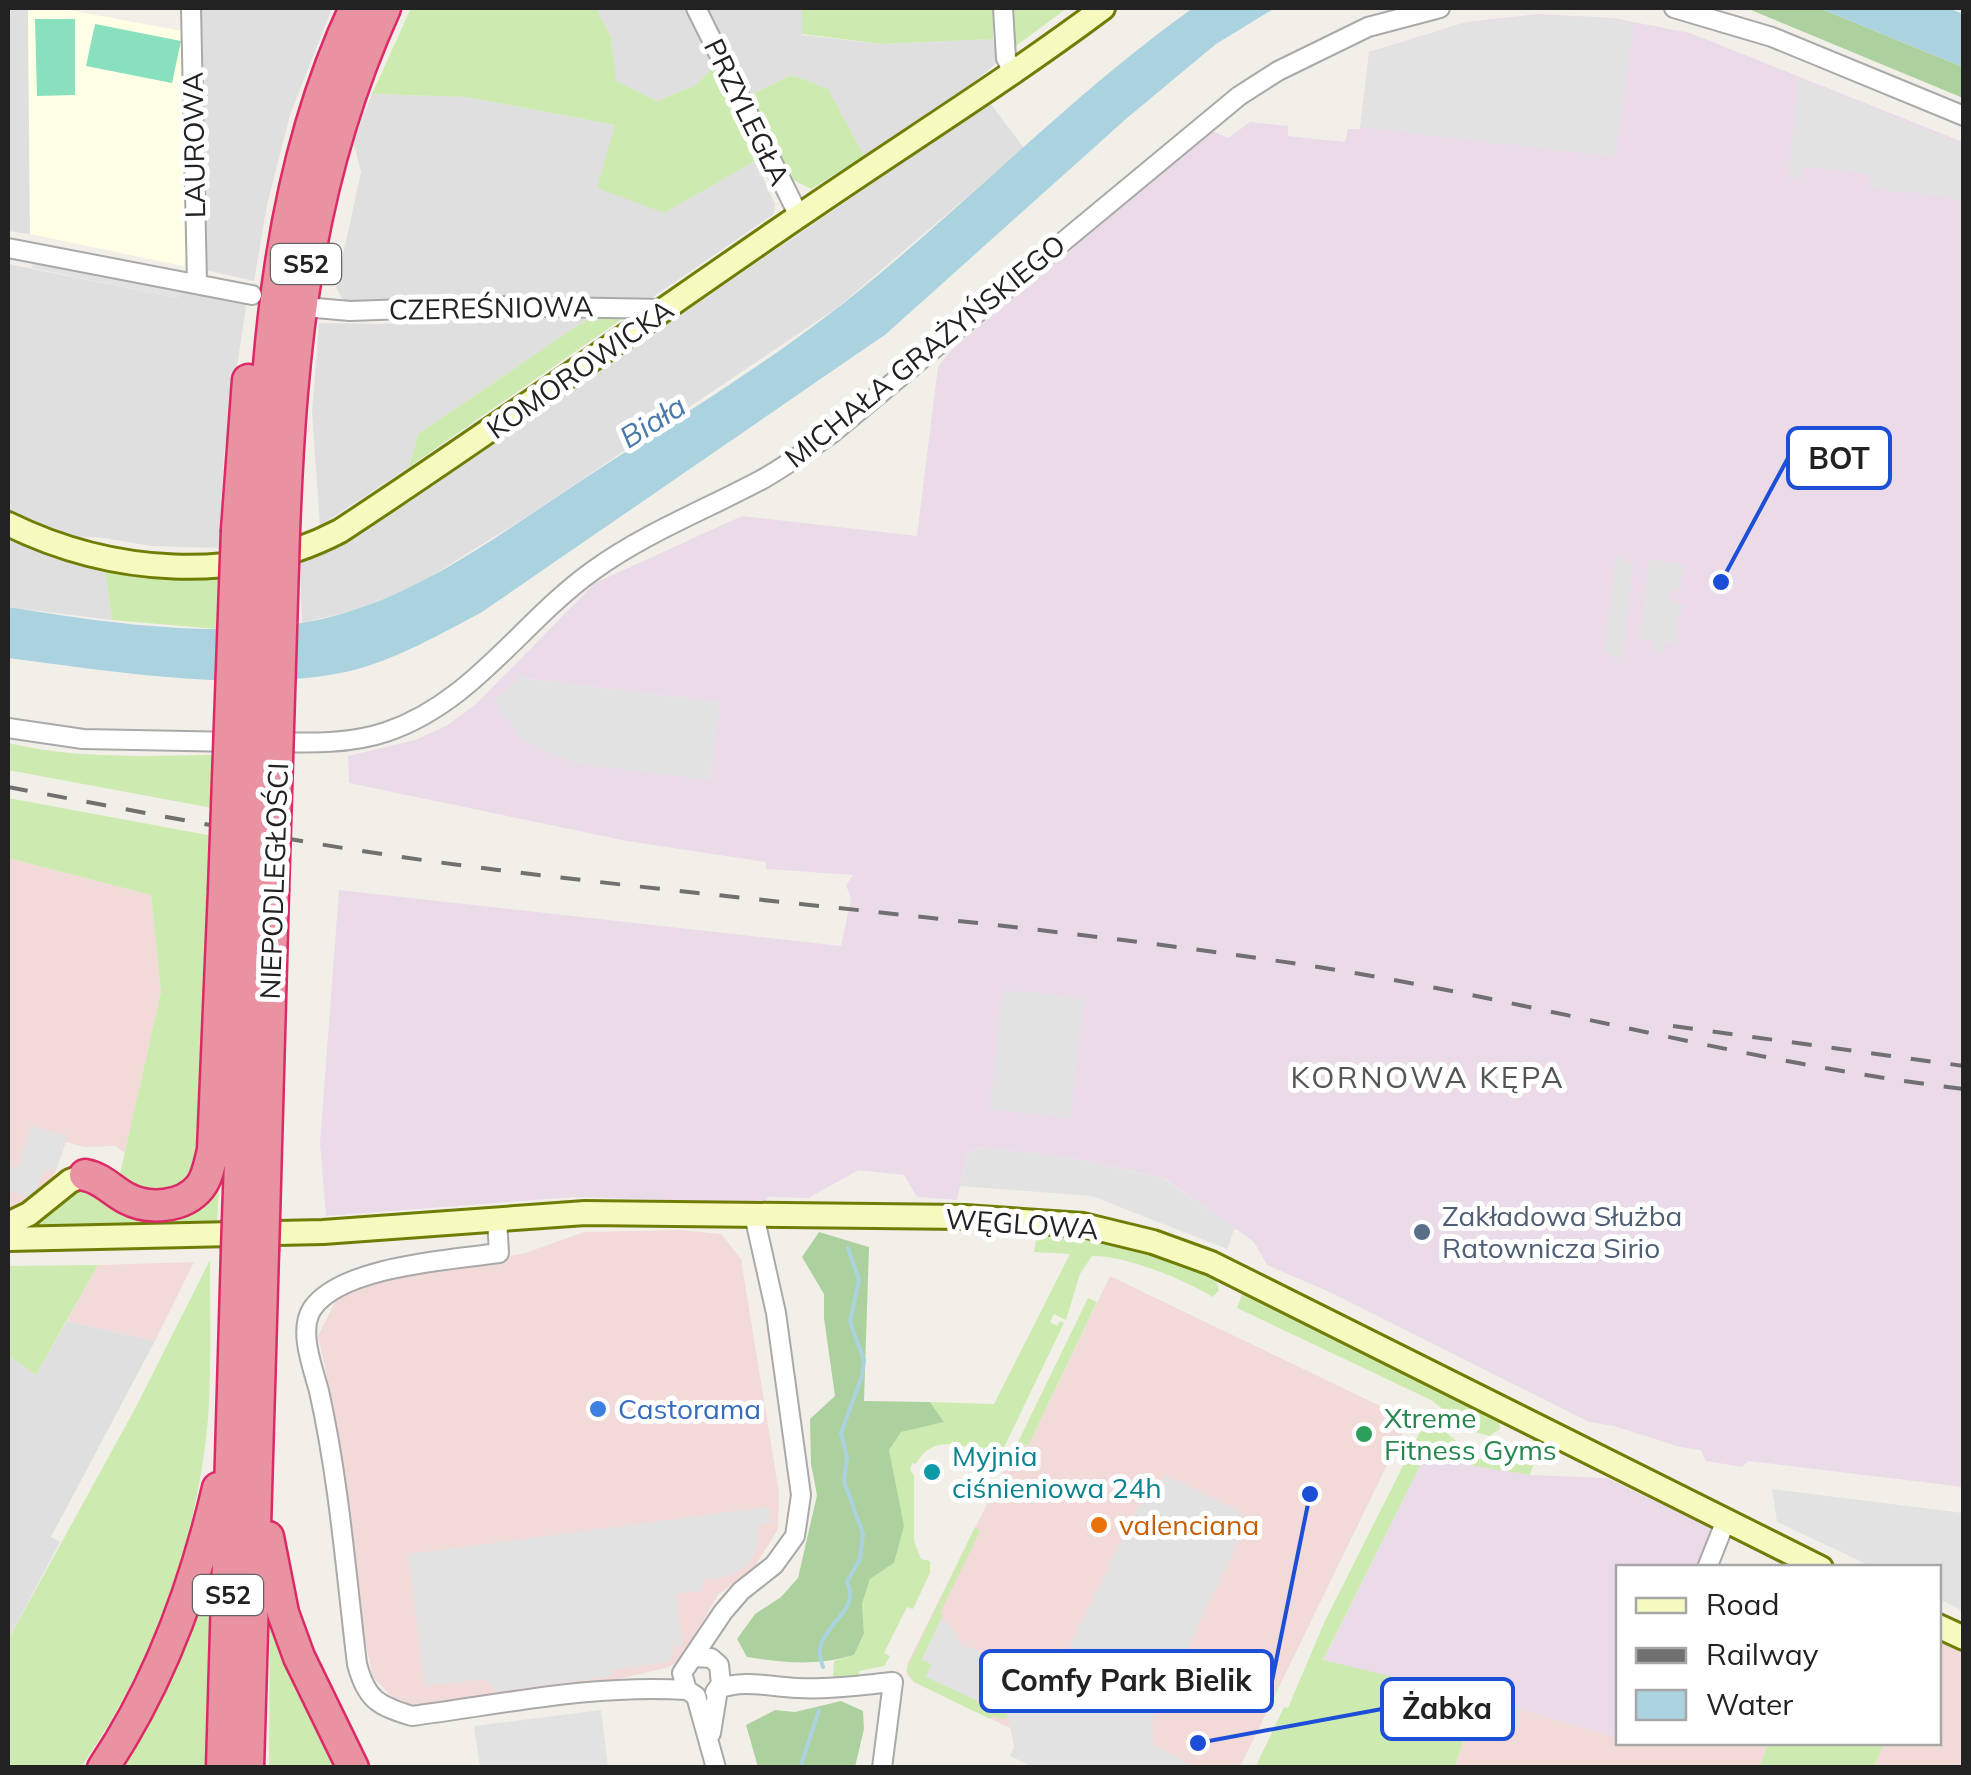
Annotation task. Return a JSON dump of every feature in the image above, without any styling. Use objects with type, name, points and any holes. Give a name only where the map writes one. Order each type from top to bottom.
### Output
[{"type":"highway","name":"NIEPODLEGŁOŚCI","points":[[248,1768],[257,1480],[250,1251],[249,891],[268,372],[284,232],[306,143],[356,8]]},
{"type":"highway","name":"NIEPODLEGŁOŚCI","points":[[260,531],[294,360],[304,271],[330,156],[350,92],[385,8]]},
{"type":"highway","points":[[85,1175],[142,1205],[182,1201],[200,1188],[213,1150],[249,891]]},
{"type":"highway","name":"NIEPODLEGŁOŚCI","points":[[222,1768],[233,1422],[250,1251]]},
{"type":"highway","points":[[103,1768],[145,1697],[174,1634],[208,1530],[233,1422]]},
{"type":"highway","points":[[257,1480],[283,1613],[323,1712],[353,1768]]},
{"type":"street","name":"LAUROWA","points":[[191,8],[197,283]]},
{"type":"street","name":"PRZYLEGŁA","points":[[696,8],[799,216]]},
{"type":"street","points":[[1003,8],[1006,58],[1014,74]]},
{"type":"street","name":"KOMOROWICKA","points":[[8,524],[72,550],[116,561],[171,566],[272,559],[308,548],[340,532],[523,410],[799,216],[1014,74],[1103,8]]},
{"type":"street","name":"MICHAŁA GRAŻYŃSKIEGO","points":[[8,728],[138,742],[340,742],[385,732],[430,713],[466,688],[560,597],[594,570],[659,530],[765,478],[831,434],[1238,96],[1278,71],[1368,27],[1440,8]]},
{"type":"street","points":[[1674,8],[1754,30],[1964,116]]},
{"type":"street","points":[[8,248],[252,296]]},
{"type":"street","name":"CZEREŚNIOWA","points":[[316,308],[350,311],[563,305],[665,309]]},
{"type":"street","points":[[8,1224],[38,1209],[70,1181],[85,1175]]},
{"type":"street","name":"WĘGLOWA","points":[[8,1239],[324,1232],[605,1213],[1046,1220],[1083,1225],[1153,1242],[1238,1275],[1816,1565]]},
{"type":"street","points":[[716,1768],[691,1693],[682,1680],[723,1612],[741,1591],[774,1565],[794,1536],[801,1494],[776,1313],[754,1215]]},
{"type":"street","points":[[497,1219],[499,1253],[378,1271],[332,1290],[311,1310],[307,1339],[325,1418],[356,1664],[364,1689],[385,1708],[412,1716],[616,1688],[671,1674],[703,1656],[773,1684]]},
{"type":"street","points":[[1708,1565],[1726,1520]]},
{"type":"street","points":[[710,1748],[711,1714],[722,1674],[714,1648],[723,1612]]},
{"type":"street","points":[[1941,1627],[1964,1638]]},
{"type":"street","points":[[616,1688],[706,1696],[728,1685],[798,1688],[893,1682],[882,1768]]},
{"type":"shaded area","points":[[8,8],[28,8],[30,234],[8,231]]},
{"type":"shaded area","points":[[28,8],[58,8],[187,32],[188,267],[30,234]]},
{"type":"shaded area","points":[[200,8],[332,8],[290,115],[267,205],[254,281],[206,270]]},
{"type":"shaded area","points":[[596,8],[687,8],[713,67],[696,85],[657,101],[615,81],[611,37]]},
{"type":"shaded area","points":[[705,8],[802,8],[802,35],[881,44],[993,39],[999,61],[864,156],[827,89],[792,75],[750,95]]},
{"type":"shaded area","points":[[1538,14],[1613,18],[1690,33],[1963,142],[1963,1487],[1749,1461],[1742,1467],[1706,1461],[1701,1450],[1589,1422],[1334,1294],[1267,1265],[1254,1242],[1164,1178],[1078,1159],[981,1147],[967,1153],[957,1200],[917,1197],[904,1175],[859,1170],[808,1198],[768,1197],[765,1203],[575,1197],[326,1216],[320,1143],[339,890],[841,946],[851,899],[846,885],[853,875],[766,869],[766,862],[627,841],[349,783],[348,756],[415,740],[446,726],[476,704],[595,583],[742,516],[917,536],[938,367],[950,351],[1213,131],[1228,138],[1250,122],[1288,126],[1288,136],[1345,142],[1348,129],[1360,129],[1369,52],[1466,22]],"holes":[[[521,675],[719,702],[710,779]]]},
{"type":"shaded area","points":[[1538,16],[1593,17],[1634,23],[1615,157],[1360,127],[1370,53],[1466,23]]},
{"type":"shaded area","points":[[1798,78],[1963,145],[1963,199],[1870,188],[1870,174],[1803,166],[1801,179],[1789,178]]},
{"type":"shaded area","points":[[372,94],[467,97],[615,125],[663,213],[755,161],[775,204],[774,214],[647,301],[401,299],[345,304],[336,288],[361,172],[353,141]]},
{"type":"shaded area","points":[[990,103],[1024,148],[838,307],[523,519],[415,586],[356,610],[302,623],[300,564],[407,502]]},
{"type":"shaded area","points":[[33,261],[180,288],[178,298],[32,268]]},
{"type":"shaded area","points":[[8,264],[178,298],[180,288],[247,300],[224,453],[219,548],[151,546],[65,536],[8,511]]},
{"type":"shaded area","points":[[592,312],[593,315],[418,434],[409,467],[320,526],[312,413],[319,323],[381,324]]},
{"type":"shaded area","points":[[8,535],[105,572],[112,620],[8,607]]},
{"type":"shaded area","points":[[1616,556],[1633,565],[1622,660],[1605,652]]},
{"type":"shaded area","points":[[1649,560],[1683,564],[1680,590],[1670,589],[1669,601],[1682,604],[1681,616],[1677,617],[1676,644],[1664,643],[1663,652],[1652,651],[1653,641],[1640,639]]},
{"type":"shaded area","points":[[521,675],[720,702],[710,780],[577,764],[523,741],[494,701]]},
{"type":"shaded area","points":[[8,858],[151,895],[161,992],[125,1153],[115,1146],[84,1147],[66,1142],[49,1190],[29,1205],[8,1210]]},
{"type":"shaded area","points":[[1003,990],[1084,998],[1070,1118],[990,1109]]},
{"type":"shaded area","points":[[31,1126],[67,1136],[57,1168],[42,1173],[34,1199],[8,1191],[8,1163],[13,1168],[19,1166]]},
{"type":"shaded area","points":[[982,1147],[1078,1159],[1163,1178],[1235,1228],[1227,1249],[1092,1196],[960,1186],[967,1153]]},
{"type":"shaded area","points":[[681,1230],[721,1234],[741,1259],[779,1493],[778,1529],[754,1568],[718,1595],[680,1661],[666,1668],[614,1680],[433,1705],[412,1706],[393,1698],[373,1677],[362,1626],[336,1419],[318,1336],[336,1300],[376,1281],[525,1253],[584,1232]]},
{"type":"shaded area","points":[[194,1262],[155,1341],[67,1321],[98,1265]]},
{"type":"shaded area","points":[[1110,1276],[1409,1420],[1240,1767],[1092,1767],[914,1682],[907,1675],[907,1664],[1018,1442],[1028,1446]]},
{"type":"shaded area","points":[[67,1321],[155,1341],[51,1537],[60,1542],[8,1640],[8,1355],[36,1375]]},
{"type":"shaded area","points":[[1424,1457],[1530,1475],[1607,1478],[1713,1529],[1698,1565],[1616,1565],[1616,1737],[1478,1697],[1323,1661]]},
{"type":"shaded area","points":[[1165,1475],[1241,1512],[1237,1521],[1246,1526],[1152,1721],[1154,1744],[1193,1767],[1033,1767],[1010,1756],[1014,1747],[1008,1715],[926,1677],[931,1664],[922,1660],[941,1619],[950,1624],[960,1643],[1027,1675],[1056,1675],[1151,1480],[1161,1484]]},
{"type":"shaded area","points":[[1772,1489],[1963,1513],[1963,1611],[1941,1600],[1941,1565],[1869,1565],[1777,1522]]},
{"type":"shaded area","points":[[769,1507],[771,1523],[759,1524],[757,1549],[749,1564],[730,1576],[702,1580],[703,1590],[676,1594],[683,1645],[672,1647],[673,1655],[668,1662],[612,1670],[611,1676],[495,1692],[489,1682],[480,1680],[425,1686],[408,1554]]},
{"type":"shaded area","points":[[1941,1641],[1963,1652],[1963,1767],[1874,1768],[1883,1745],[1941,1745]]},
{"type":"shaded area","points":[[1478,1697],[1616,1737],[1616,1745],[1768,1745],[1759,1767],[1455,1768]]},
{"type":"shaded area","points":[[601,1710],[608,1767],[480,1767],[474,1726]]},
{"type":"green space","points":[[411,8],[596,8],[611,37],[616,81],[657,101],[696,85],[713,67],[755,161],[664,213],[597,188],[615,125],[467,97],[372,94]]},
{"type":"green space","points":[[802,8],[993,8],[993,39],[881,44],[802,34]]},
{"type":"green space","points":[[1013,8],[1067,8],[1012,49]]},
{"type":"green space","points":[[1746,8],[1819,8],[1963,67],[1963,98]]},
{"type":"green space","points":[[35,19],[75,19],[75,95],[37,96]]},
{"type":"green space","points":[[95,24],[181,41],[172,83],[86,66]]},
{"type":"green space","points":[[792,75],[828,89],[864,156],[811,189],[791,179],[750,95]]},
{"type":"green space","points":[[632,312],[409,467],[418,434],[593,315]]},
{"type":"green space","points":[[105,572],[142,577],[220,576],[217,629],[112,620]]},
{"type":"green space","points":[[8,743],[84,754],[212,755],[212,808],[8,770]]},
{"type":"green space","points":[[8,798],[213,836],[206,1103],[195,1173],[175,1186],[148,1191],[120,1174],[161,992],[151,895],[8,858]]},
{"type":"green space","points":[[220,1174],[217,1223],[22,1226],[78,1191],[89,1190],[121,1209]]},
{"type":"green space","points":[[1043,1230],[1101,1236],[1214,1274],[1219,1290],[1213,1297],[1153,1269],[1092,1256],[1080,1274],[1066,1320],[1054,1314],[1050,1322],[1057,1326],[1060,1321],[1064,1323],[996,1464],[991,1463],[990,1453],[949,1444],[931,1448],[916,1464],[912,1463],[914,1541],[921,1559],[930,1561],[930,1573],[913,1609],[907,1607],[884,1653],[890,1656],[884,1666],[859,1671],[859,1675],[833,1678],[834,1661],[854,1655],[864,1635],[862,1604],[870,1579],[894,1563],[889,1450],[900,1432],[943,1422],[930,1402],[994,1404],[1070,1254],[1034,1252],[1037,1235]]},
{"type":"green space","points":[[819,1232],[869,1247],[864,1401],[930,1402],[944,1422],[901,1432],[889,1450],[904,1526],[894,1563],[870,1579],[862,1604],[864,1634],[854,1655],[813,1662],[774,1661],[747,1657],[737,1639],[755,1614],[781,1597],[798,1578],[817,1495],[811,1464],[810,1419],[835,1396],[824,1294],[802,1257]]},
{"type":"green space","points":[[210,1260],[210,1387],[204,1453],[196,1500],[169,1595],[131,1685],[81,1767],[8,1767],[8,1640],[137,1405]]},
{"type":"green space","points":[[98,1265],[36,1375],[8,1355],[8,1266]]},
{"type":"green space","points":[[1251,1292],[1498,1416],[1500,1429],[1489,1436],[1472,1431],[1431,1400],[1237,1308],[1242,1295]]},
{"type":"green space","points":[[1088,1298],[1097,1302],[1028,1446],[1018,1442]]},
{"type":"green space","points":[[1430,1427],[1444,1431],[1478,1459],[1496,1457],[1542,1439],[1530,1475],[1424,1458],[1323,1660],[1478,1697],[1455,1767],[1255,1768],[1284,1707],[1288,1708],[1324,1623],[1420,1432]]},
{"type":"green space","points":[[975,1527],[980,1530],[978,1535],[922,1659],[932,1665],[927,1677],[1008,1715],[1004,1719],[990,1719],[914,1682],[906,1670]]},
{"type":"green space","points":[[213,1544],[205,1767],[116,1768]]},
{"type":"green space","points":[[270,1600],[294,1678],[338,1767],[269,1768]]},
{"type":"green space","points":[[841,1701],[863,1711],[864,1729],[855,1767],[758,1767],[746,1725],[775,1710],[795,1712]]},
{"type":"green space","points":[[1768,1745],[1883,1745],[1874,1767],[1759,1767]]},
{"type":"water","points":[[1193,8],[1275,8],[1216,44],[1127,118],[886,334],[482,612],[384,660],[311,678],[179,678],[8,658],[8,607],[154,626],[266,627],[338,615],[409,588],[442,570],[707,400],[808,330],[885,270],[1102,79]]},
{"type":"water","points":[[1819,8],[1948,8],[1963,14],[1963,67]]},
{"type":"waterway","points":[[823,1667],[822,1642],[848,1604],[847,1582],[860,1559],[863,1534],[844,1481],[847,1457],[841,1433],[864,1360],[850,1322],[859,1280],[848,1248]]},
{"type":"waterway","points":[[800,1768],[819,1710]]},
{"type":"railway","points":[[8,787],[289,839],[459,865],[1104,938],[1318,967],[1802,1064],[1964,1089]]},
{"type":"railway","points":[[1673,1026],[1964,1066]]},
{"type":"place","name":"BOT","points":[[1721,582]]},
{"type":"place","name":"Zakładowa Służba Ratownicza Sirio","points":[[1422,1232]]},
{"type":"place","name":"Castorama","points":[[598,1409]]},
{"type":"place","name":"Xtreme Fitness Gyms","points":[[1364,1434]]},
{"type":"place","name":"Myjnia ciśnieniowa 24h","points":[[932,1472]]},
{"type":"place","name":"Comfy Park Bielik","points":[[1310,1494]]},
{"type":"place","name":"valenciana","points":[[1099,1525]]},
{"type":"place","name":"Żabka","points":[[1198,1743]]},
{"type":"district","name":"KORNOWA KĘPA","points":[[1428,1078]]},
{"type":"water label","name":"Biała","points":[[653,422]]}]
